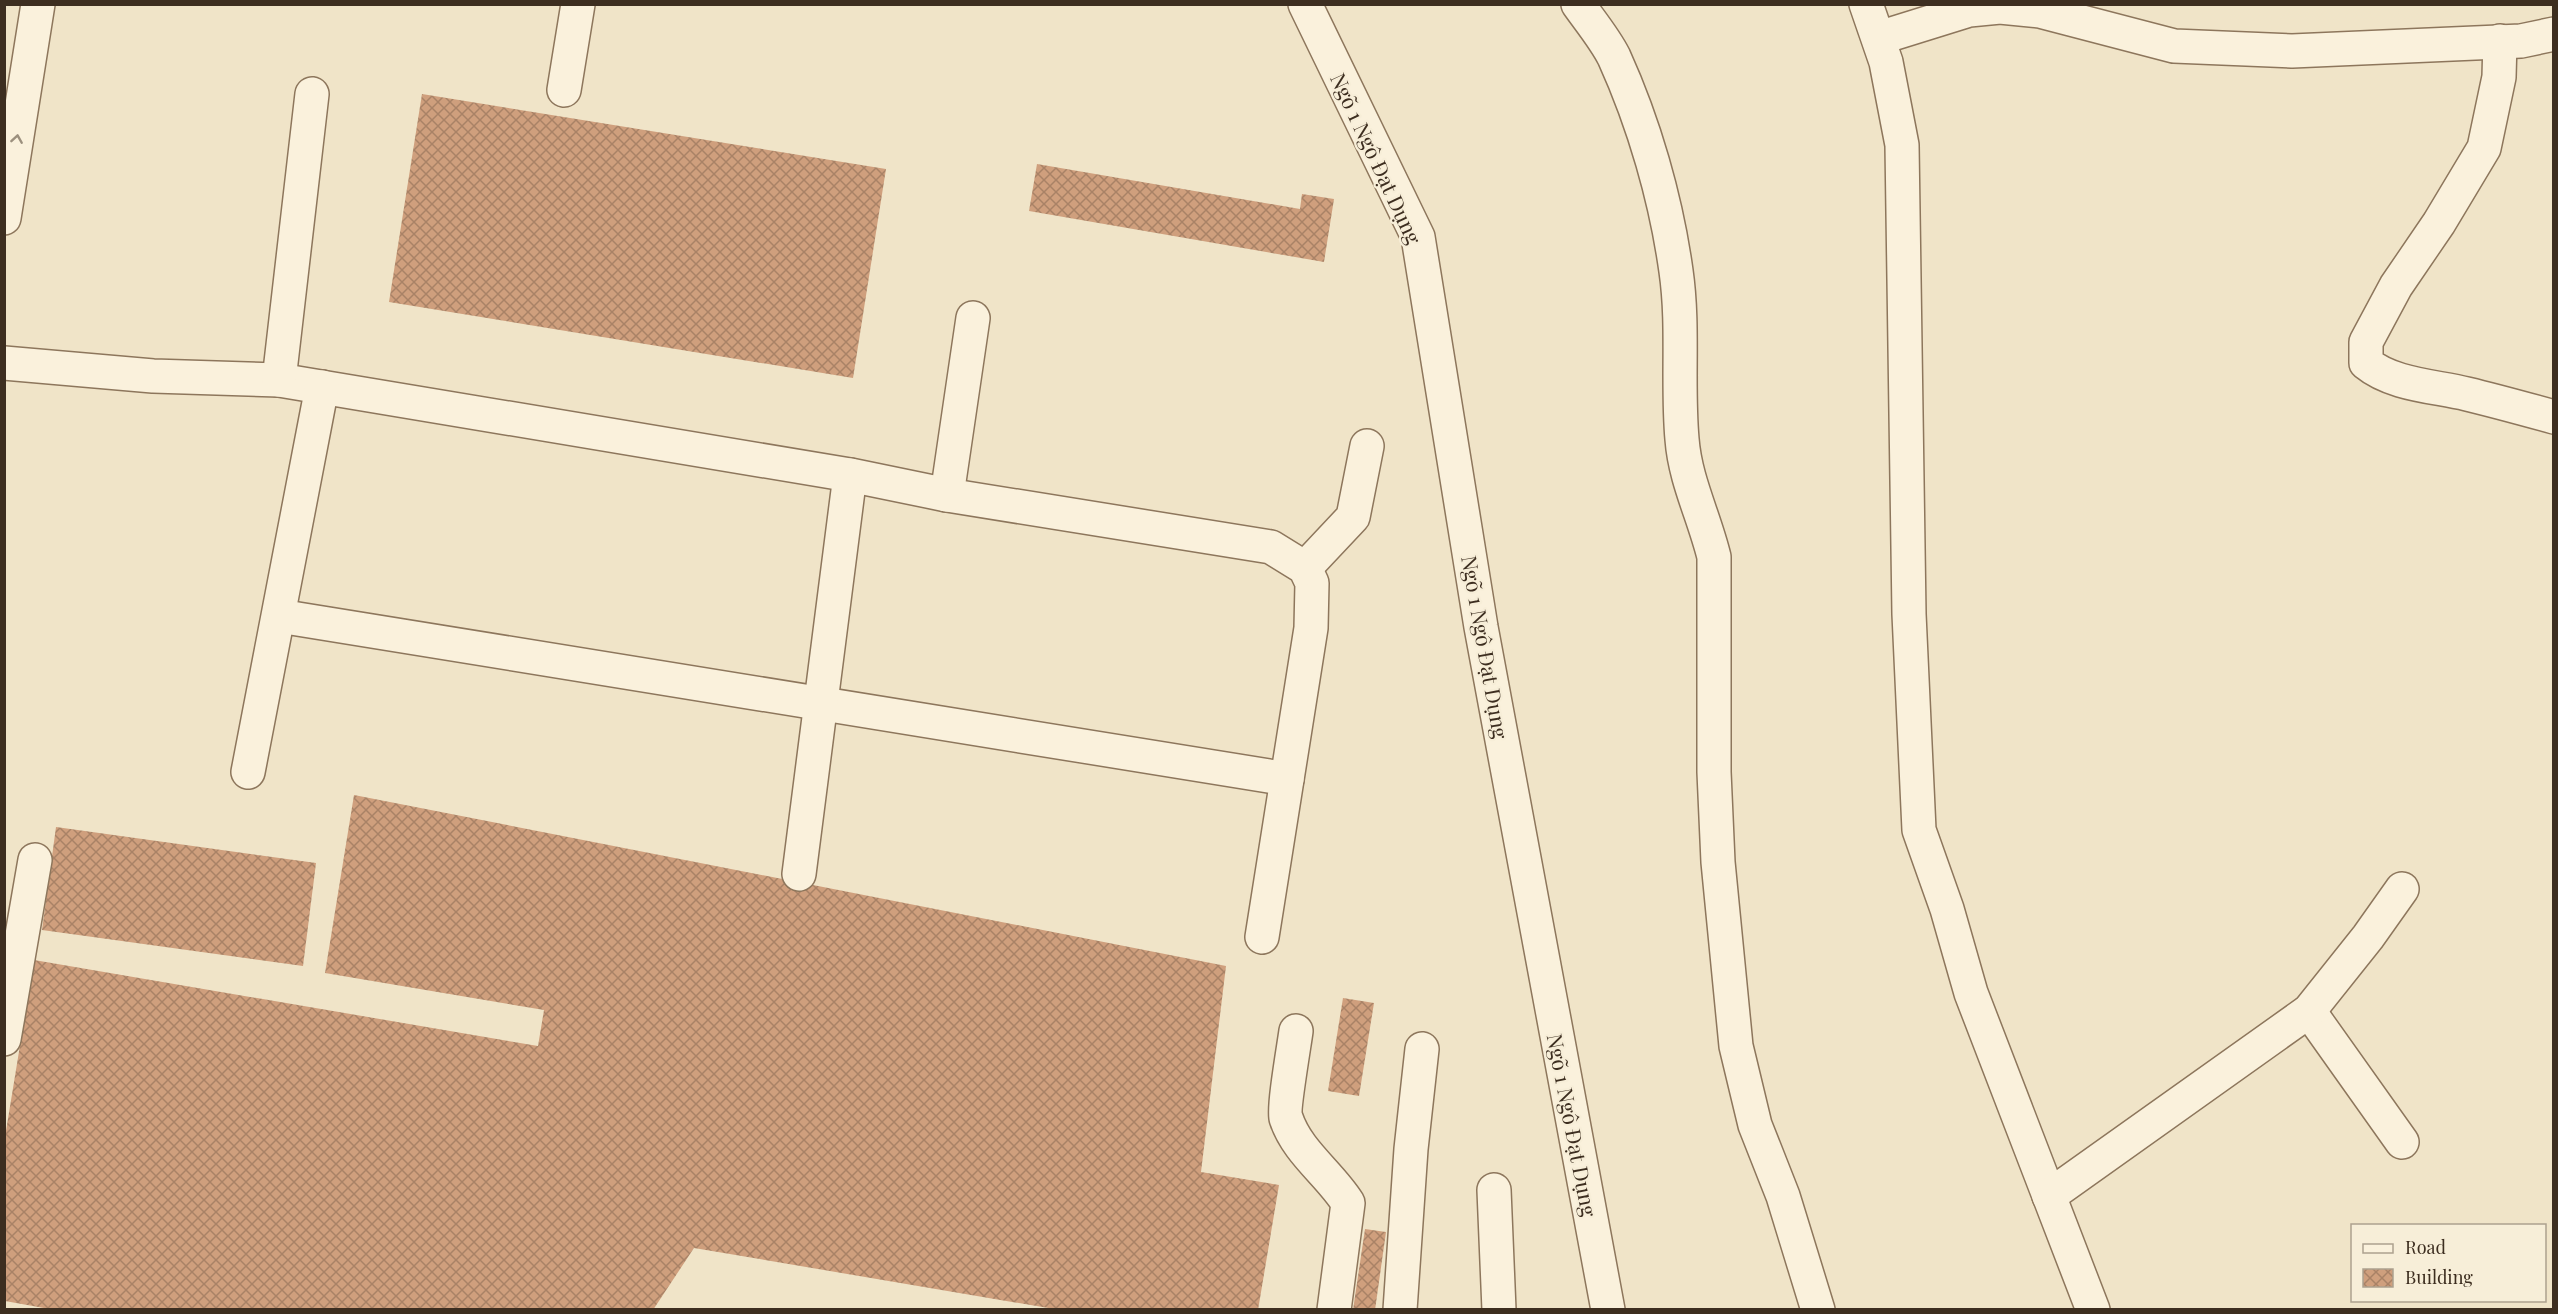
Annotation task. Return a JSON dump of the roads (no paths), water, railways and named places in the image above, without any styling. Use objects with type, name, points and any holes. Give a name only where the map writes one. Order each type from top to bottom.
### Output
[{"type":"street","points":[[4,218],[38,4]]},
{"type":"street","points":[[564,90],[578,4]]},
{"type":"street","name":"Ngõ 1 Ngô Đạt Dụng","points":[[1305,4],[1418,237],[1481,627],[1608,1310]]},
{"type":"street","points":[[1578,4],[1613,56],[1644,138],[1659,182],[1676,271],[1681,346],[1682,439],[1688,481],[1707,525],[1714,557],[1714,760],[1718,862],[1736,1046],[1755,1125],[1782,1196],[1818,1310]]},
{"type":"street","points":[[1866,4],[1886,62],[1902,145],[1909,614],[1919,830],[1947,909],[1971,993],[2093,1310]]},
{"type":"street","points":[[1879,38],[1969,10],[2000,7],[2040,11],[2174,46],[2292,51],[2522,41],[2553,34]]},
{"type":"street","points":[[2500,41],[2499,77],[2484,148],[2439,223],[2396,286],[2366,342],[2366,363],[2377,372],[2392,378],[2467,394],[2553,417]]},
{"type":"street","points":[[279,380],[312,94]]},
{"type":"street","points":[[947,495],[973,318]]},
{"type":"street","points":[[4,363],[153,376],[279,380],[850,475],[947,495],[1271,547],[1305,568],[1312,583],[1311,628],[1262,938]]},
{"type":"street","points":[[248,772],[322,387]]},
{"type":"street","points":[[1305,568],[1353,517],[1367,446]]},
{"type":"street","points":[[799,874],[850,475]]},
{"type":"street","points":[[279,616],[1287,779]]},
{"type":"street","points":[[4,1039],[35,860]]},
{"type":"street","points":[[2049,1196],[2309,1011],[2368,937],[2402,889]]},
{"type":"street","points":[[2309,1011],[2402,1142]]},
{"type":"street","points":[[1296,1031],[1285,1116],[1299,1142],[1348,1203],[1334,1310]]},
{"type":"street","points":[[1400,1310],[1411,1149],[1422,1049]]},
{"type":"street","points":[[1494,1190],[1499,1310]]}]
